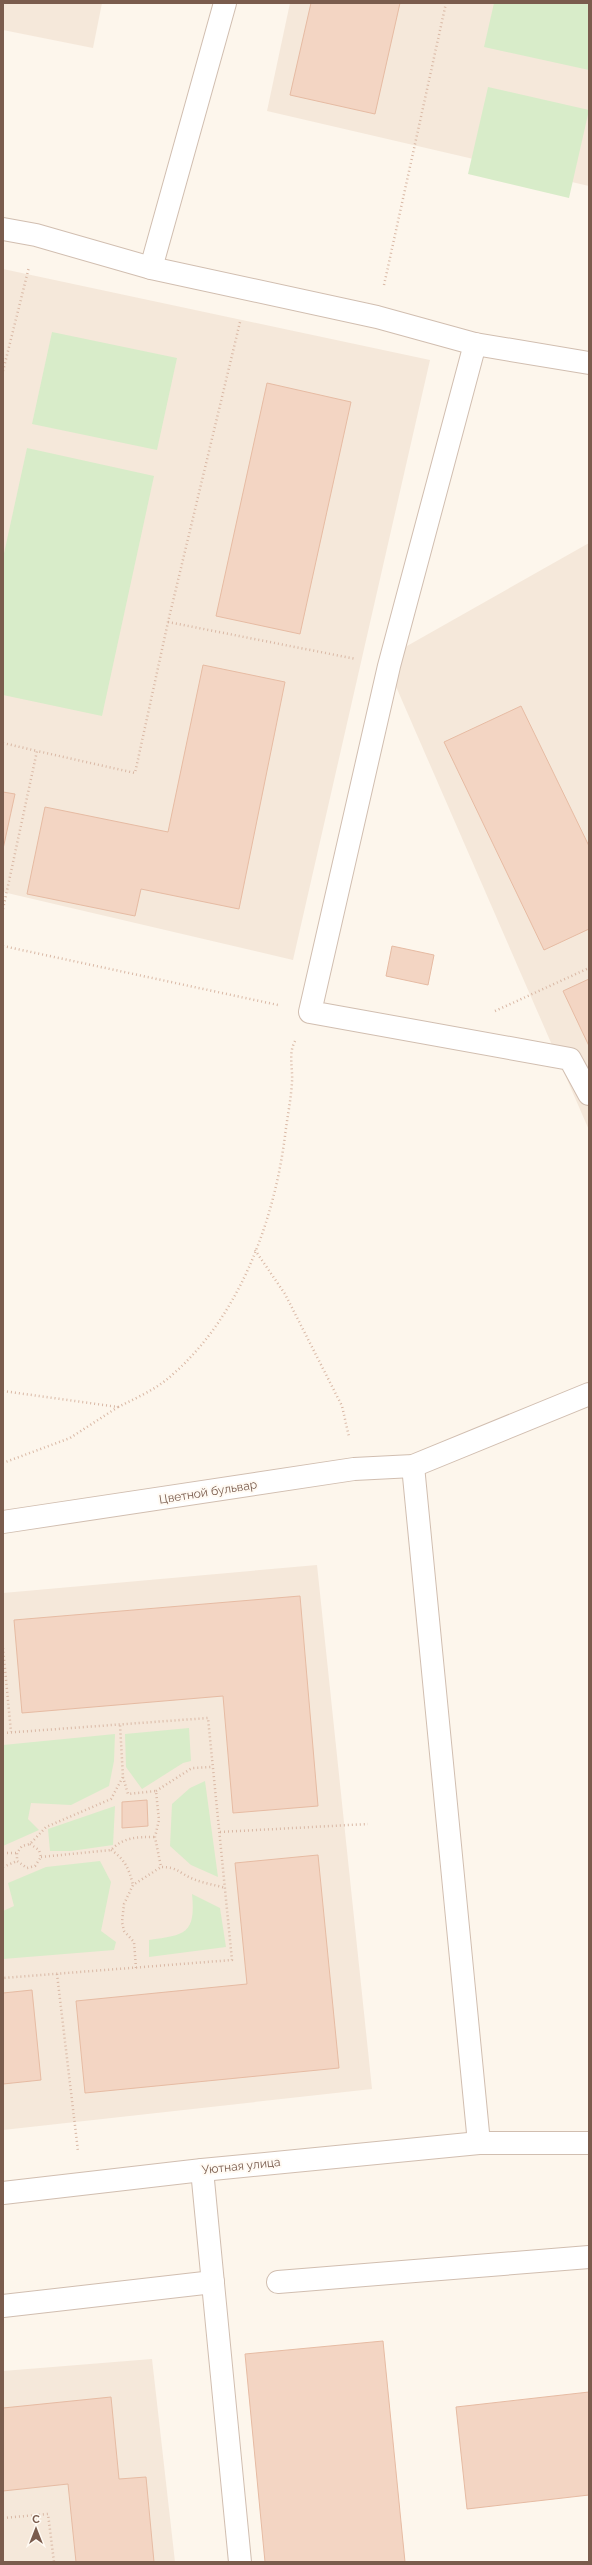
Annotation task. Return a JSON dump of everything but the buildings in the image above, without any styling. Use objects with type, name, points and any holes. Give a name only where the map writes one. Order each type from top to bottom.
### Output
[{"type":"street","points":[[151,268],[225,3]]},
{"type":"street","points":[[3,229],[36,235],[151,268],[377,317],[475,344],[589,364]]},
{"type":"street","points":[[475,344],[389,666],[310,1012],[570,1059],[589,1094]]},
{"type":"street","name":"Цветной бульвар","points":[[3,1522],[354,1469],[413,1466],[589,1394]]},
{"type":"street","points":[[413,1466],[479,2143]]},
{"type":"street","name":"Уютная улица","points":[[3,2193],[202,2170],[479,2143],[589,2143]]},
{"type":"street","points":[[202,2170],[240,2562]]},
{"type":"street","points":[[278,2282],[589,2257]]},
{"type":"street","points":[[3,2306],[213,2282]]},
{"type":"path","points":[[377,317],[446,3]]},
{"type":"path","points":[[3,371],[36,235]]},
{"type":"path","points":[[3,743],[135,773],[168,622],[248,288]]},
{"type":"path","points":[[168,622],[389,666]]},
{"type":"path","points":[[3,909],[37,751]]},
{"type":"path","points":[[3,946],[310,1012],[291,1048],[292,1081],[282,1162],[272,1202],[255,1250],[235,1298],[187,1361],[171,1376],[70,1438],[3,1463]]},
{"type":"path","points":[[489,1013],[589,968]]},
{"type":"path","points":[[255,1250],[285,1294],[342,1406],[354,1469]]},
{"type":"path","points":[[3,1391],[118,1408]]},
{"type":"path","points":[[3,1648],[12,1732]]},
{"type":"path","points":[[3,1733],[208,1718],[211,1767],[220,1832],[232,1960],[3,1978]]},
{"type":"path","points":[[120,1725],[123,1777],[128,1794],[156,1791],[192,1768],[211,1767]]},
{"type":"path","points":[[17,1861],[17,1853],[22,1846],[30,1844],[46,1827],[111,1799],[123,1777]]},
{"type":"path","points":[[156,1791],[159,1820],[155,1837],[161,1867]]},
{"type":"path","points":[[220,1832],[368,1824]]},
{"type":"path","points":[[111,1850],[118,1842],[128,1838],[155,1837]]},
{"type":"path","points":[[17,1861],[27,1868],[35,1866],[41,1856],[39,1850],[30,1844]]},
{"type":"path","points":[[41,1856],[111,1850],[121,1856],[128,1868],[134,1885]]},
{"type":"path","points":[[3,1853],[17,1853]]},
{"type":"path","points":[[3,1867],[17,1861]]},
{"type":"path","points":[[136,1968],[134,1942],[124,1931],[122,1922],[124,1904],[134,1885],[161,1867],[171,1867],[182,1870],[192,1878],[226,1888]]},
{"type":"path","points":[[57,1974],[79,2158]]},
{"type":"path","points":[[3,2518],[48,2514],[54,2562]]},
{"type":"shaded area","points":[[3,3],[102,3],[93,48],[3,30]]},
{"type":"shaded area","points":[[290,3],[589,3],[589,186],[267,111]]},
{"type":"shaded area","points":[[3,269],[430,360],[293,960],[3,892]]},
{"type":"shaded area","points":[[589,543],[589,1130],[384,659]]},
{"type":"shaded area","points":[[317,1565],[372,2089],[3,2130],[3,1593]]},
{"type":"shaded area","points":[[152,2359],[175,2562],[3,2562],[3,2371]]},
{"type":"green space","points":[[494,3],[589,3],[589,70],[484,47]]},
{"type":"green space","points":[[488,87],[589,110],[569,198],[468,174]]},
{"type":"green space","points":[[52,332],[177,358],[157,450],[32,424]]},
{"type":"green space","points":[[27,448],[154,476],[102,716],[3,695],[3,558]]},
{"type":"green space","points":[[189,1728],[191,1761],[183,1763],[142,1789],[126,1767],[125,1734]]},
{"type":"green space","points":[[115,1734],[114,1761],[109,1786],[71,1805],[31,1803],[28,1819],[39,1830],[3,1846],[3,1745]]},
{"type":"green space","points":[[205,1781],[218,1877],[191,1865],[170,1846],[172,1804],[190,1788]]},
{"type":"green space","points":[[115,1806],[113,1845],[71,1851],[50,1851],[48,1829]]},
{"type":"green space","points":[[100,1861],[111,1882],[101,1931],[116,1942],[114,1950],[3,1959],[3,1911],[14,1906],[8,1883],[46,1867]]},
{"type":"green space","points":[[192,1894],[220,1908],[226,1947],[149,1957],[149,1940],[179,1934],[186,1930],[190,1925],[193,1907]]}]
